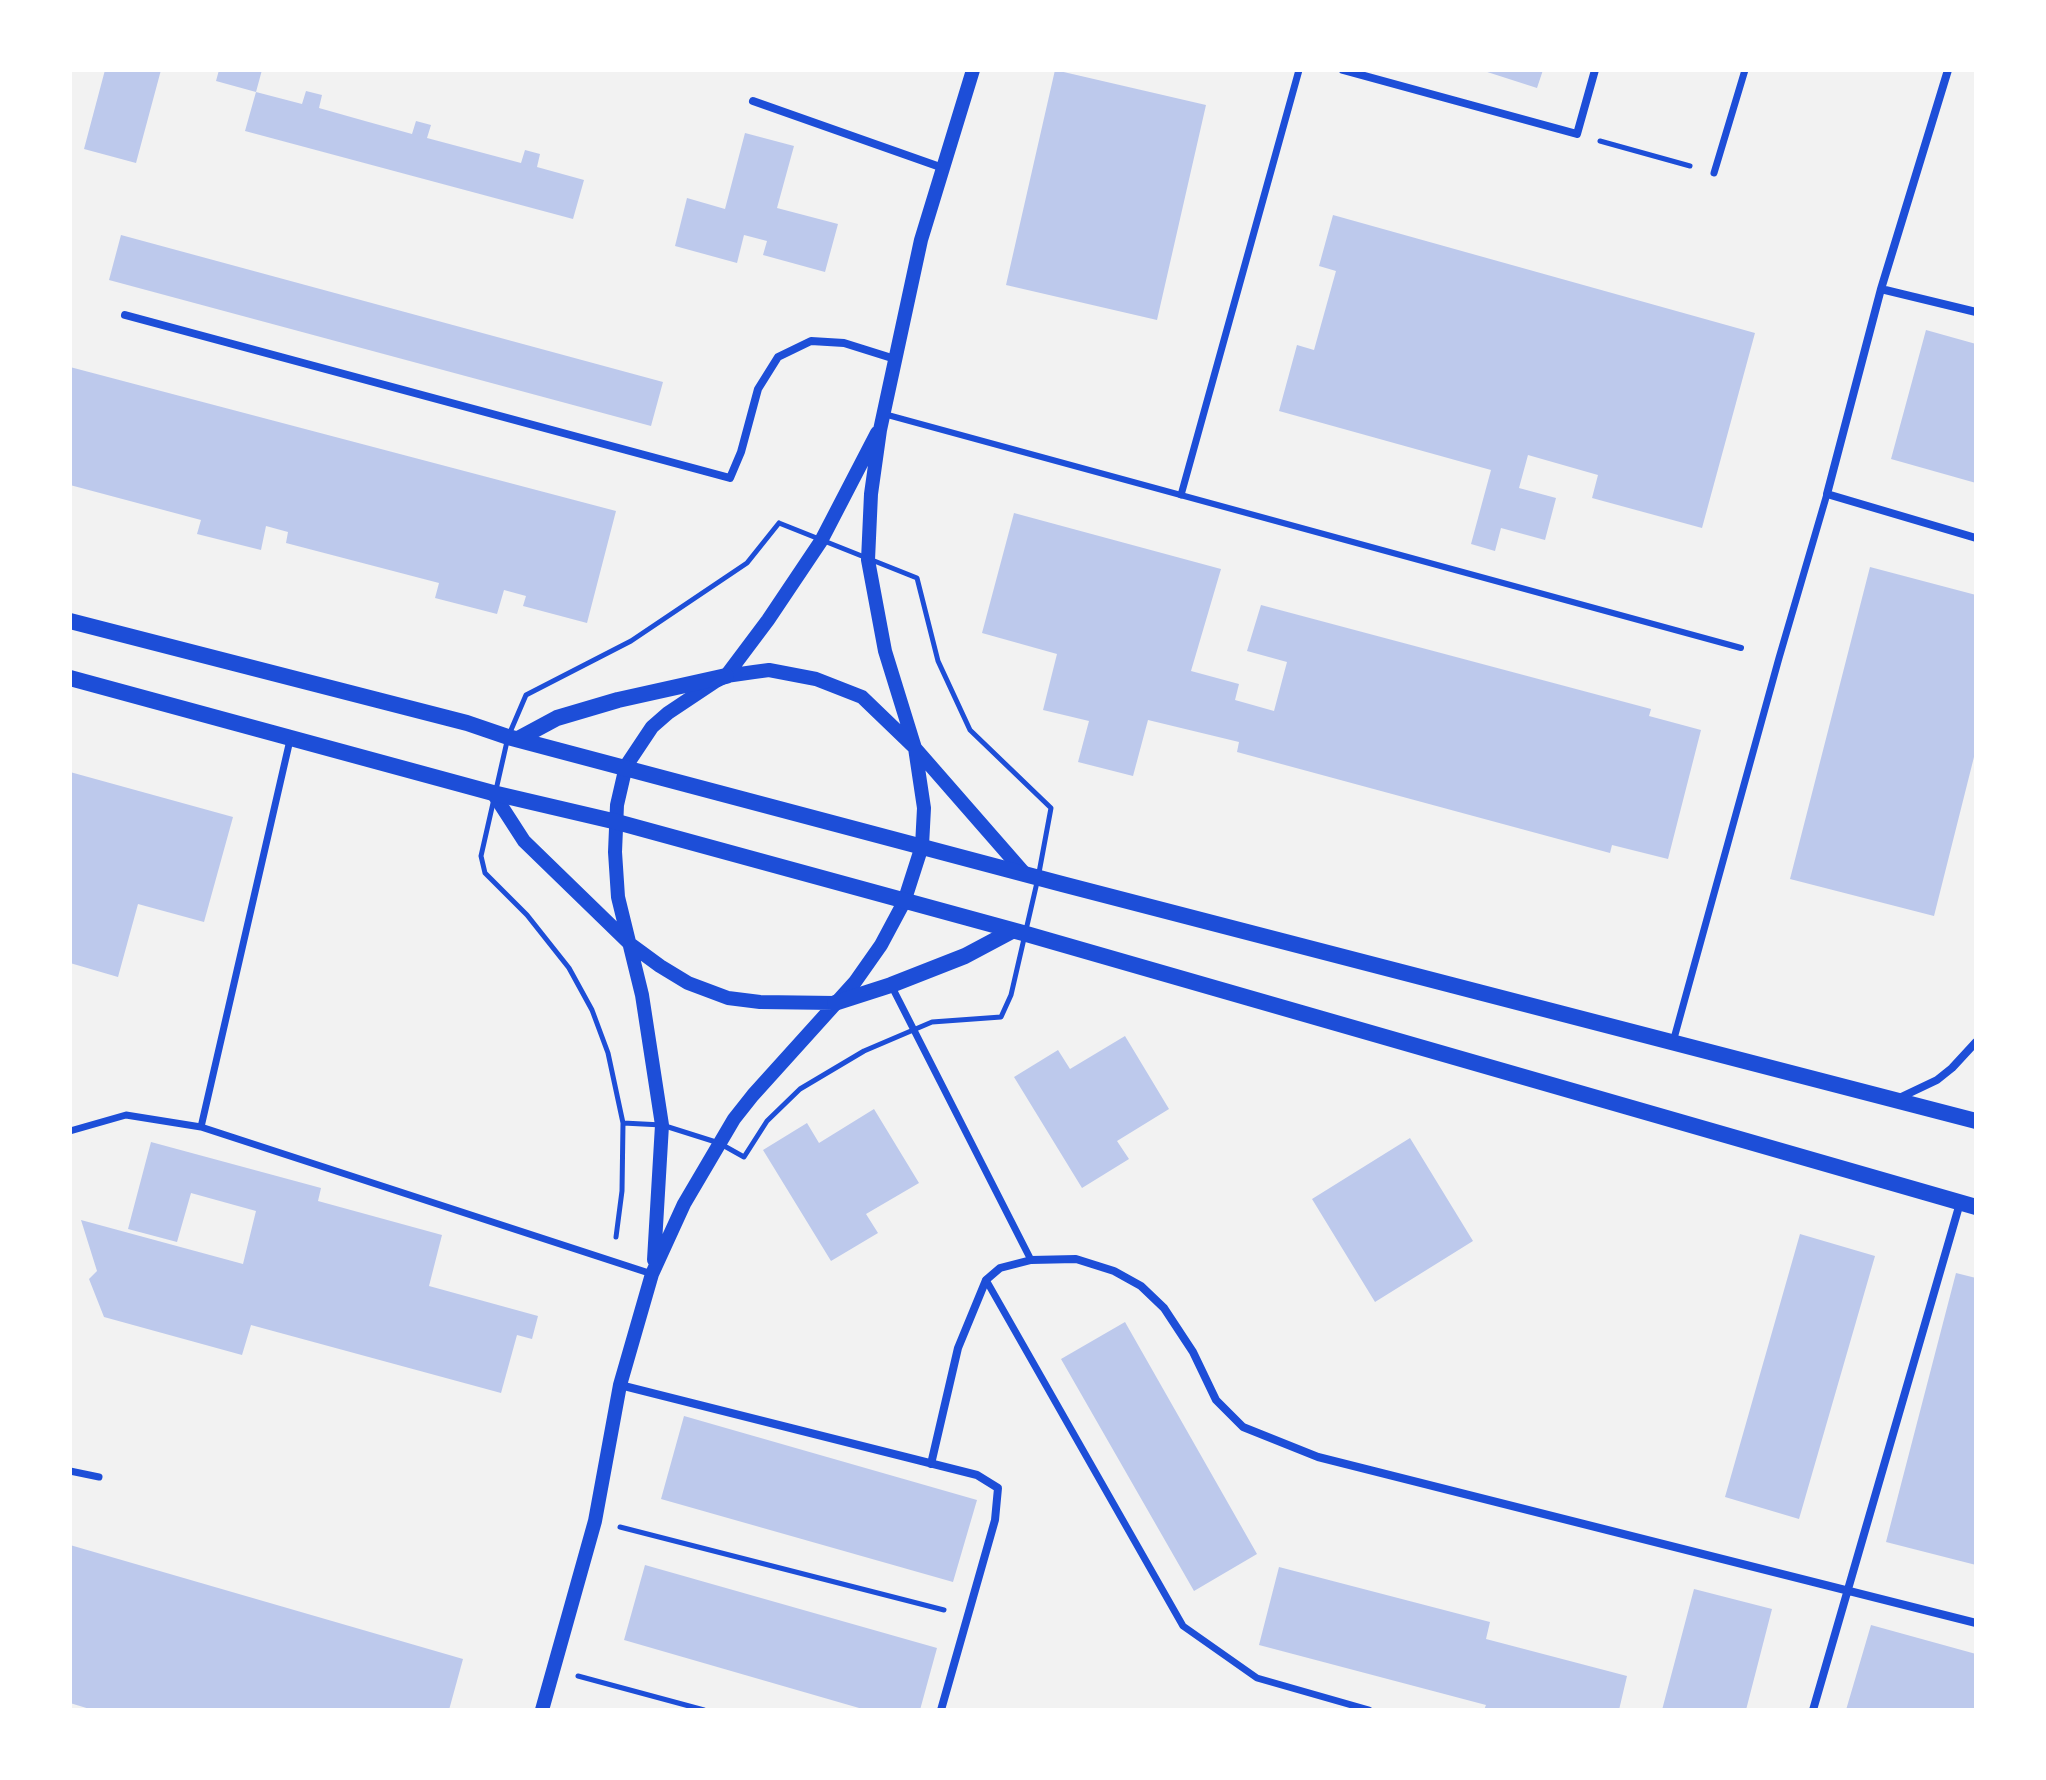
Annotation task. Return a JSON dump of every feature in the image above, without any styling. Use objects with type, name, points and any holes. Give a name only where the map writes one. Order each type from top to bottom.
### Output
[{"type":"main road","points":[[70,621],[626,766],[1026,875],[1976,1121]]},
{"type":"main road","points":[[518,739],[557,718],[618,700],[726,676]]},
{"type":"main road","points":[[70,678],[493,793],[617,822],[1012,931],[1968,1205]]},
{"type":"main road","points":[[835,1003],[965,956],[1012,931]]},
{"type":"street","points":[[542,1710],[595,1521],[620,1385],[652,1274],[684,1204],[719,1143],[753,1095],[868,965],[896,922],[922,846],[924,808],[915,748],[885,651],[868,560],[871,494],[883,414],[921,240],[973,70]]},
{"type":"street","points":[[1181,495],[1299,70]]},
{"type":"street","points":[[1343,70],[1577,134],[1595,70]]},
{"type":"street","points":[[1714,173],[1745,70]]},
{"type":"street","points":[[1673,1042],[1827,494],[1881,289],[1948,70]]},
{"type":"street","points":[[753,101],[943,168]]},
{"type":"street","points":[[1881,289],[1976,312]]},
{"type":"street","points":[[125,315],[730,478],[741,452],[758,389],[778,357],[811,341],[844,343],[895,359]]},
{"type":"street","points":[[652,1274],[662,1125],[642,995],[618,897],[615,852],[617,805],[626,766],[652,727],[668,713],[726,676],[821,541],[880,430]]},
{"type":"street","points":[[1827,494],[1976,538]]},
{"type":"street","points":[[726,676],[769,670],[816,679],[862,697],[915,748],[1026,875]]},
{"type":"street","points":[[201,1127],[291,736]]},
{"type":"street","points":[[493,793],[524,841],[630,944],[688,983],[728,998],[760,1002],[835,1003]]},
{"type":"street","points":[[891,985],[1031,1260]]},
{"type":"street","points":[[1894,1100],[1937,1080],[1976,1042]]},
{"type":"street","points":[[70,1131],[126,1115],[201,1127],[652,1274]]},
{"type":"street","points":[[1813,1710],[1847,1591],[1968,1205]]},
{"type":"street","points":[[931,1464],[958,1348],[986,1280],[1000,1268],[1031,1260],[1076,1259],[1114,1271],[1141,1286],[1164,1308],[1193,1352],[1216,1400],[1243,1427],[1318,1457],[1976,1623]]},
{"type":"street","points":[[986,1280],[1183,1626],[1257,1678],[1369,1710]]},
{"type":"street","points":[[620,1385],[977,1475],[998,1488],[995,1520],[941,1710]]},
{"type":"street","points":[[70,1471],[99,1477]]},
{"type":"lane","points":[[883,414],[1741,648]]},
{"type":"path","points":[[1577,134],[1714,173]]},
{"type":"path","points":[[493,793],[481,856],[485,873],[527,915],[569,968],[592,1010],[608,1053],[623,1123],[619,1228],[610,1261]]},
{"type":"path","points":[[623,1123],[662,1125],[719,1143]]},
{"type":"path","points":[[595,1521],[968,1616]]},
{"type":"path","points":[[553,1670],[704,1710]]},
{"type":"building","points":[[105,70],[161,70],[136,163],[84,149]]},
{"type":"building","points":[[219,70],[262,70],[256,92],[216,81]]},
{"type":"building","points":[[1055,70],[1206,105],[1157,320],[1006,285]]},
{"type":"building","points":[[1481,70],[1543,70],[1537,88]]},
{"type":"building","points":[[306,91],[322,95],[319,108],[412,134],[416,121],[431,125],[427,138],[521,163],[525,150],[540,154],[537,167],[584,180],[573,219],[245,131],[256,92],[302,104]]},
{"type":"building","points":[[745,133],[794,146],[777,208],[838,224],[825,272],[763,255],[767,241],[744,235],[737,263],[675,246],[687,198],[725,209]]},
{"type":"building","points":[[1333,215],[1755,333],[1702,528],[1592,498],[1598,475],[1528,455],[1519,488],[1556,498],[1545,540],[1501,528],[1495,551],[1471,544],[1491,470],[1279,411],[1297,345],[1314,350],[1336,271],[1319,266]]},
{"type":"building","points":[[121,235],[663,382],[651,426],[109,280]]},
{"type":"building","points":[[1926,330],[1976,344],[1976,483],[1891,459]]},
{"type":"building","points":[[70,367],[616,511],[587,623],[523,606],[526,596],[504,590],[497,614],[435,598],[439,583],[286,543],[288,532],[266,526],[261,550],[197,534],[201,520],[70,485]]},
{"type":"building","points":[[1014,513],[1221,569],[1191,671],[1239,684],[1235,700],[1274,711],[1287,662],[1247,651],[1261,605],[1651,709],[1649,716],[1701,730],[1668,859],[1612,845],[1610,853],[1237,752],[1239,742],[1148,720],[1133,776],[1078,762],[1089,721],[1043,710],[1057,654],[982,633]]},
{"type":"building","points":[[1870,567],[1976,595],[1976,749],[1934,916],[1790,879]]},
{"type":"building","points":[[70,772],[233,817],[204,922],[138,904],[118,977],[70,963]]},
{"type":"building","points":[[1125,1036],[1169,1109],[1117,1141],[1129,1159],[1082,1188],[1014,1077],[1058,1050],[1070,1069]]},
{"type":"building","points":[[874,1109],[919,1183],[866,1214],[878,1233],[831,1261],[763,1150],[807,1123],[819,1143]]},
{"type":"building","points":[[1410,1138],[1473,1241],[1375,1302],[1312,1199]]},
{"type":"building","points":[[151,1142],[321,1188],[318,1201],[442,1235],[429,1286],[538,1316],[532,1339],[517,1335],[501,1393],[251,1325],[242,1355],[104,1317],[89,1279],[97,1271],[81,1220],[243,1264],[256,1211],[191,1193],[177,1242],[128,1229]]},
{"type":"building","points":[[1800,1234],[1875,1256],[1799,1519],[1725,1497]]},
{"type":"building","points":[[1956,1273],[1976,1278],[1976,1565],[1886,1542]]},
{"type":"building","points":[[1125,1322],[1257,1554],[1194,1591],[1061,1359]]},
{"type":"building","points":[[684,1416],[977,1500],[953,1582],[661,1499]]},
{"type":"building","points":[[70,1545],[463,1659],[449,1710],[93,1710],[70,1703]]},
{"type":"building","points":[[645,1565],[937,1648],[920,1710],[866,1710],[624,1640]]},
{"type":"building","points":[[1279,1567],[1490,1622],[1486,1639],[1627,1676],[1619,1710],[1484,1710],[1486,1705],[1259,1645]]},
{"type":"building","points":[[1694,1589],[1772,1609],[1746,1710],[1662,1710]]},
{"type":"building","points":[[1871,1625],[1976,1654],[1976,1710],[1846,1710]]}]
